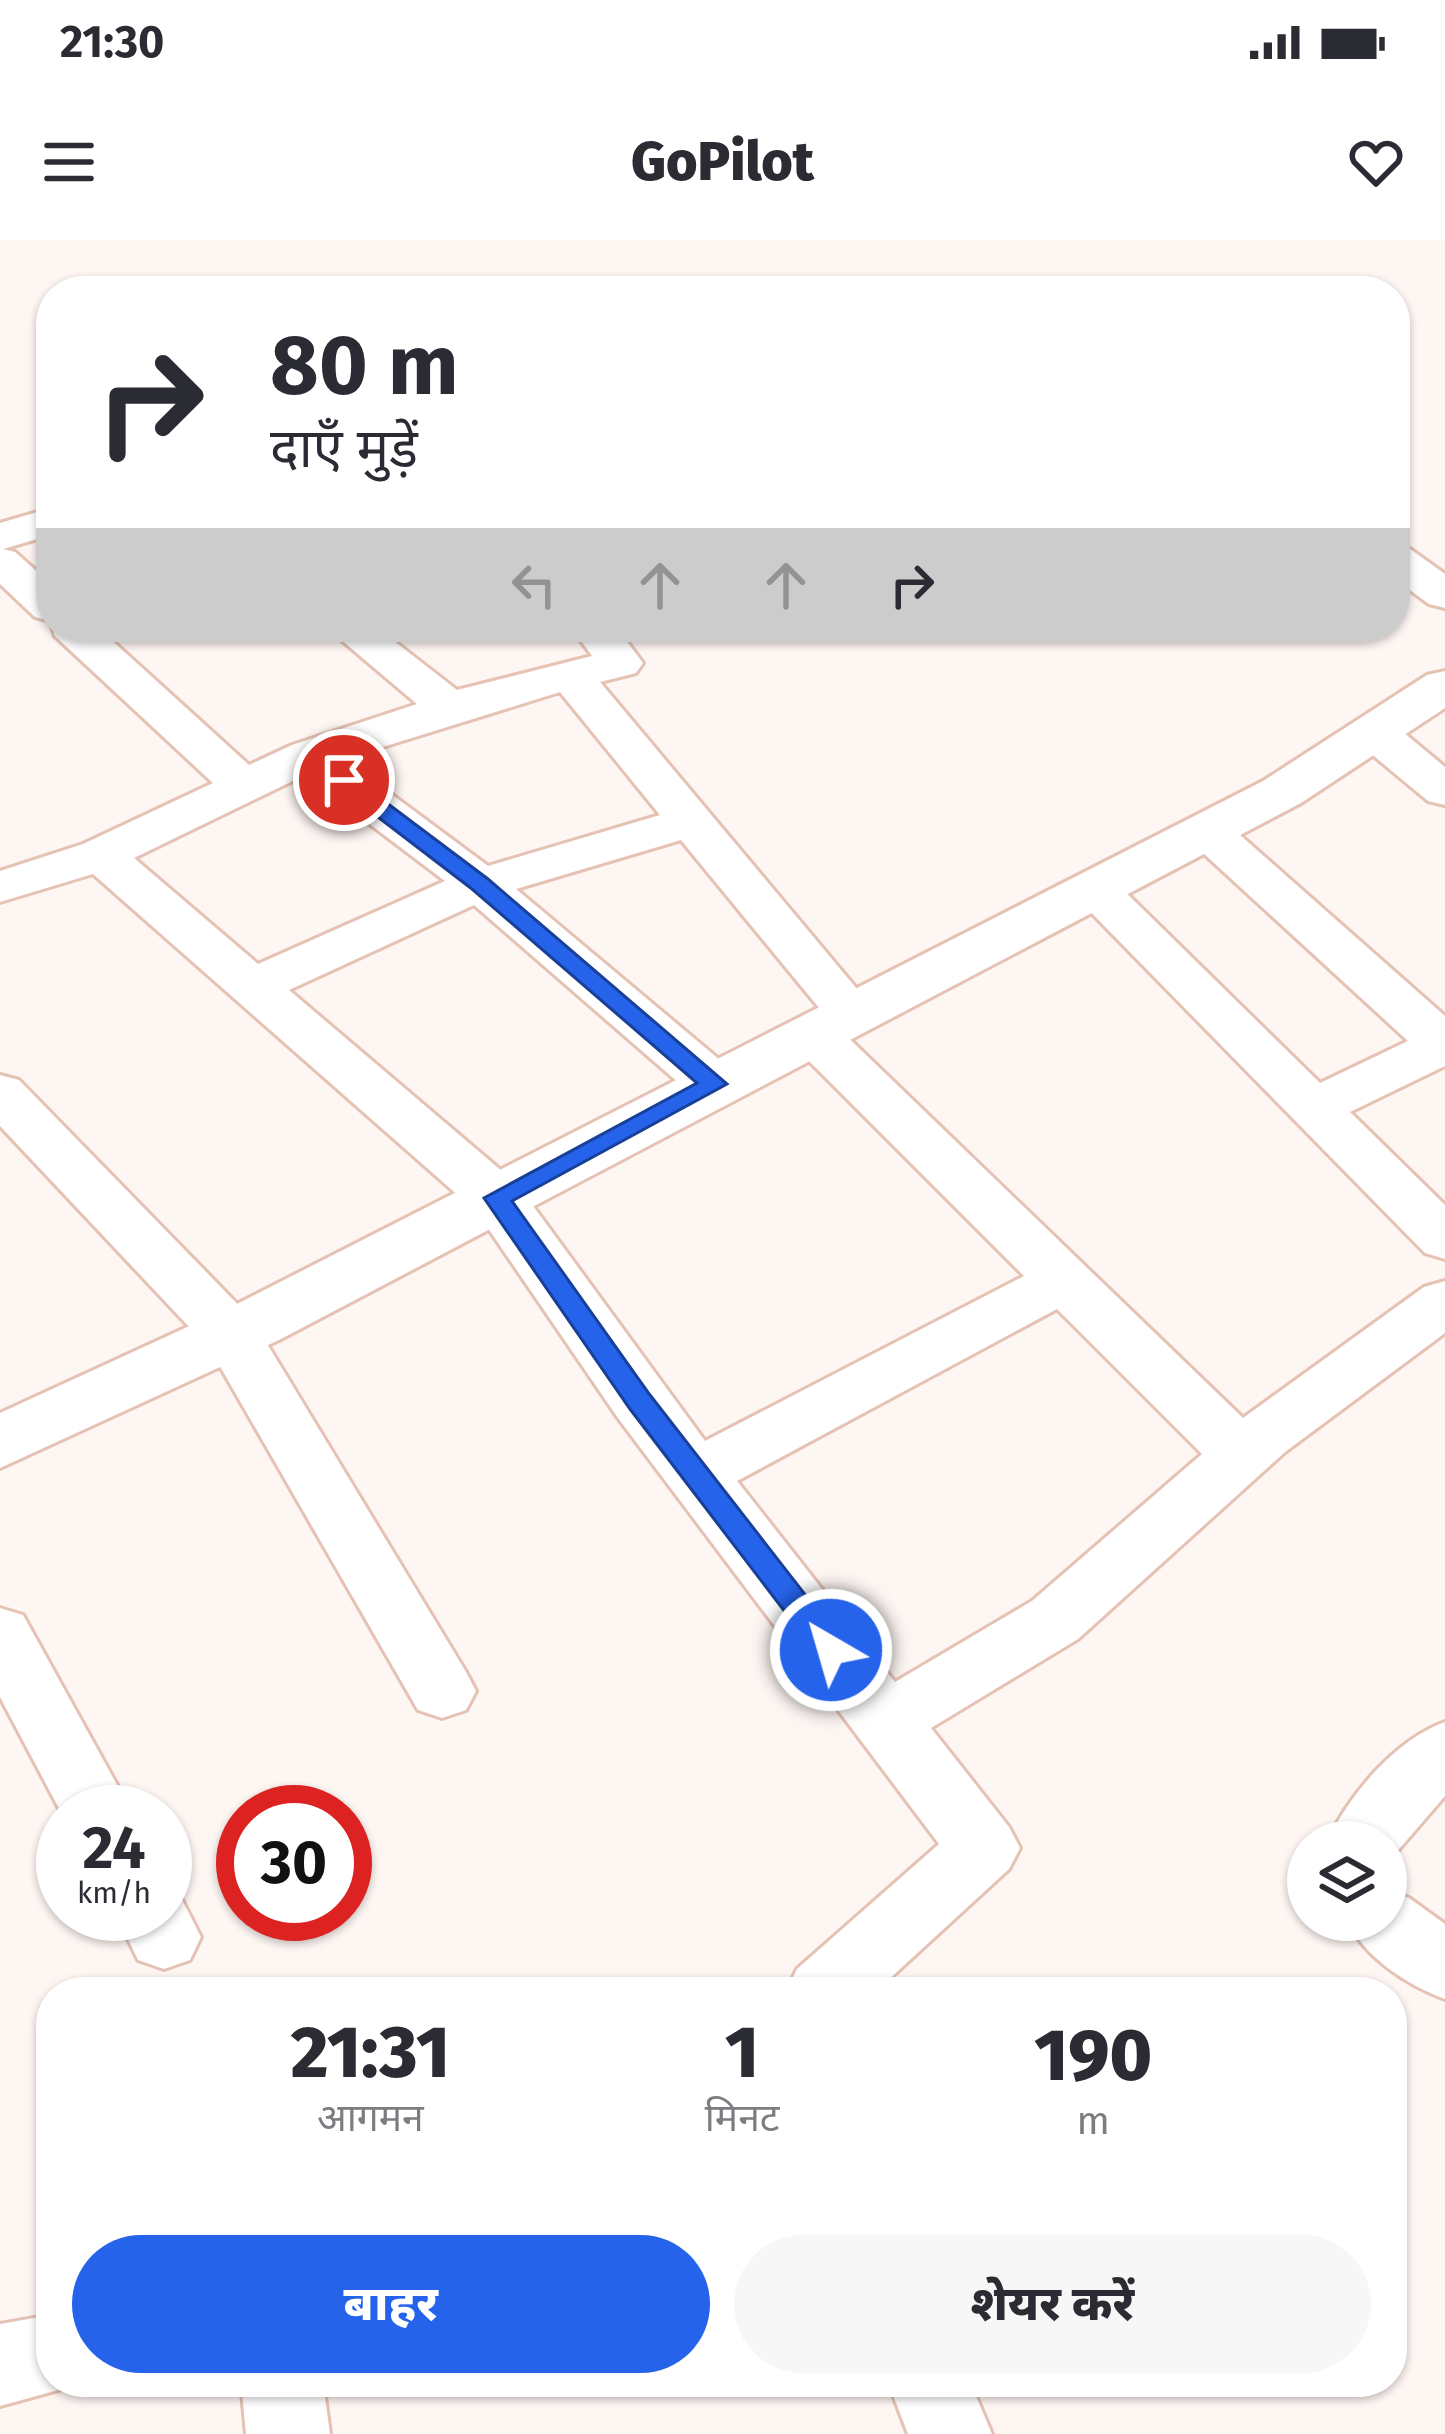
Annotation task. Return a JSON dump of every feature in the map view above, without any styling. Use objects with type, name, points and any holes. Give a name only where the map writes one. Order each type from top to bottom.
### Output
[{"type":"main road","points":[[0,1442],[231,1334],[1282,792],[1445,686]]},
{"type":"street","points":[[0,538],[36,525]]},
{"type":"street","points":[[0,561],[36,594]]},
{"type":"street","points":[[1410,569],[1445,596]]},
{"type":"street","points":[[87,642],[244,786]]},
{"type":"street","points":[[368,642],[451,708]]},
{"type":"street","points":[[0,887],[101,855],[309,754],[451,708],[620,663],[604,642]]},
{"type":"street","points":[[571,676],[691,821],[831,1023],[1064,1280],[1242,1455]]},
{"type":"street","points":[[1374,732],[1445,791]]},
{"type":"street","points":[[309,754],[480,884],[714,1084]]},
{"type":"street","points":[[253,986],[480,884],[691,821]]},
{"type":"street","points":[[1206,830],[1445,1045],[1315,1107]]},
{"type":"street","points":[[101,855],[496,1198],[695,1474],[985,1847],[840,1977]]},
{"type":"street","points":[[1093,889],[1445,1239]]},
{"type":"street","points":[[0,1093],[231,1334],[442,1691]]},
{"type":"street","points":[[695,1474],[1064,1280]]},
{"type":"street","points":[[886,1720],[1055,1620],[1242,1455],[1445,1302]]},
{"type":"street","points":[[0,1634],[82,1785]]},
{"type":"street","points":[[1376,1821],[1445,1751]]},
{"type":"street","points":[[1407,1938],[1445,1966]]},
{"type":"street","points":[[0,2365],[36,2358]]},
{"type":"street","points":[[284,2397],[288,2434]]},
{"type":"street","points":[[935,2397],[950,2434]]},
{"type":"route","points":[[344,780],[480,884],[714,1084],[496,1198],[640,1402],[831,1650]]}]
